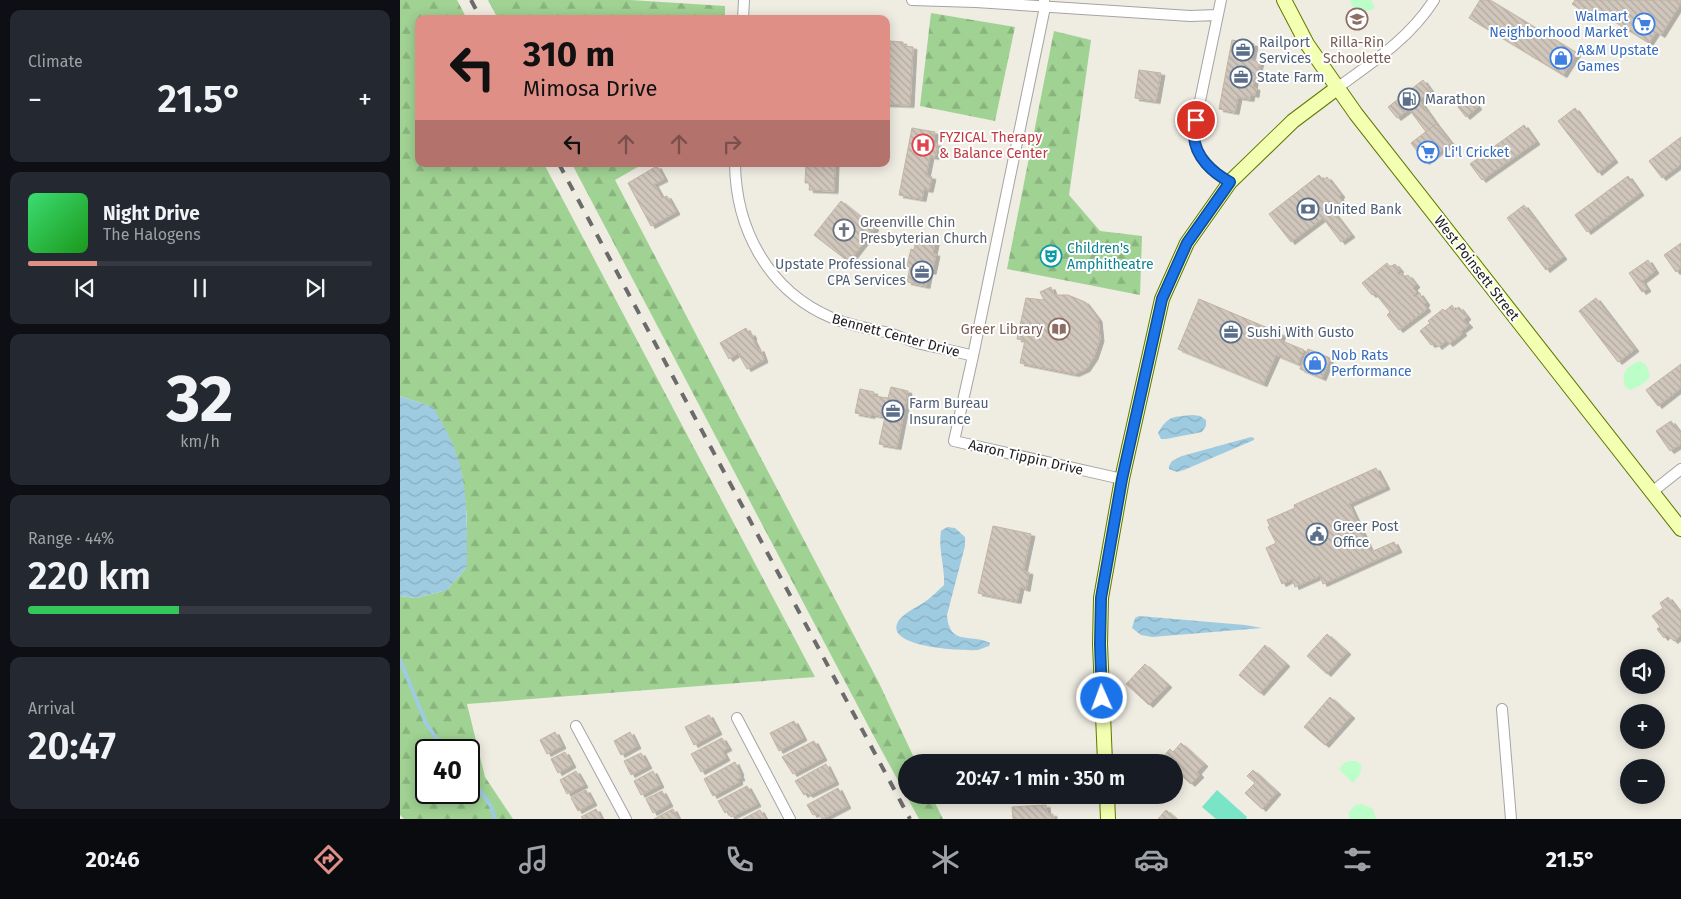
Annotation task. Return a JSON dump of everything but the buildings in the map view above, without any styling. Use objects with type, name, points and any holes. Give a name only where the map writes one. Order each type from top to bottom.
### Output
[{"type":"street","points":[[743,15],[744,0]]},
{"type":"street","points":[[912,0],[1044,3],[1190,16],[1217,15]]},
{"type":"street","points":[[1221,0],[1194,137],[1202,158],[1220,176],[1230,182]]},
{"type":"street","name":"West Poinsett Street","points":[[1284,0],[1307,44],[1337,88],[1681,529]]},
{"type":"street","points":[[1105,754],[1100,644],[1101,598],[1122,479],[1162,299],[1187,243],[1230,182],[1293,121],[1401,40],[1418,23],[1434,0]]},
{"type":"street","name":"Aaron Tippin Drive","points":[[1044,3],[973,356],[954,441],[1122,479]]},
{"type":"street","name":"Bennett Center Drive","points":[[735,167],[737,198],[749,238],[758,255],[772,274],[798,298],[828,317],[850,325],[886,332],[920,344],[973,356]]},
{"type":"street","points":[[1652,492],[1681,469]]},
{"type":"street","points":[[1502,709],[1511,819]]},
{"type":"street","points":[[737,718],[790,819]]},
{"type":"street","points":[[576,726],[626,819]]},
{"type":"street","points":[[1107,804],[1108,819]]},
{"type":"green space","points":[[400,0],[457,0],[465,15],[415,15],[415,167],[546,167],[815,677],[467,704],[476,739],[415,739],[415,804],[480,804],[480,757],[485,777],[513,819],[404,819],[400,815],[400,596],[416,598],[447,590],[467,567],[467,517],[462,474],[433,407],[400,396]]},
{"type":"green space","points":[[488,0],[630,0],[725,6],[725,15],[496,15]]},
{"type":"green space","points":[[1350,0],[1371,0],[1375,8],[1358,15],[1351,11],[1353,7]]},
{"type":"green space","points":[[931,13],[1015,27],[995,121],[920,106]]},
{"type":"green space","points":[[1054,31],[1091,40],[1069,195],[1100,231],[1142,236],[1140,295],[1007,269]]},
{"type":"green space","points":[[574,167],[638,167],[615,180],[879,683],[912,754],[898,754],[898,780]]},
{"type":"green space","points":[[1640,361],[1646,365],[1650,376],[1644,383],[1631,390],[1625,387],[1624,374],[1631,365]]},
{"type":"green space","points":[[1356,761],[1362,766],[1359,776],[1353,783],[1339,769],[1344,763]]},
{"type":"green space","points":[[1217,790],[1247,817],[1246,819],[1216,819],[1202,807]]},
{"type":"green space","points":[[911,804],[936,804],[943,819],[919,819]]},
{"type":"green space","points":[[1362,804],[1373,809],[1376,819],[1349,819],[1349,812],[1355,805]]},
{"type":"water","points":[[400,396],[433,407],[451,439],[462,474],[467,521],[467,567],[447,590],[416,598],[400,596]]},
{"type":"water","points":[[1193,415],[1200,416],[1206,420],[1206,426],[1202,432],[1161,439],[1158,433],[1168,420]]},
{"type":"water","points":[[1251,437],[1254,440],[1184,470],[1177,472],[1169,469],[1172,461],[1182,456]]},
{"type":"water","points":[[947,527],[955,528],[965,537],[965,546],[947,615],[949,625],[957,635],[990,643],[989,646],[978,650],[944,649],[915,643],[897,632],[897,624],[901,618],[926,601],[944,585],[940,538],[941,531]]},
{"type":"water","points":[[1139,616],[1262,628],[1152,637],[1141,635],[1132,628],[1135,618]]},
{"type":"waterway","points":[[400,660],[426,723],[437,739]]},
{"type":"waterway","points":[[480,791],[491,806],[495,819]]},
{"type":"railway","points":[[471,0],[479,15]]},
{"type":"railway","points":[[561,167],[910,819]]},
{"type":"place","name":"Rilla-Rin Schoolette","points":[[1357,19]]},
{"type":"place","name":"Walmart Neighborhood Market","points":[[1644,24]]},
{"type":"place","name":"Railport Services","points":[[1243,50]]},
{"type":"place","name":"A&M Upstate Games","points":[[1561,58]]},
{"type":"place","name":"State Farm","points":[[1241,77]]},
{"type":"place","name":"Marathon","points":[[1409,99]]},
{"type":"place","name":"FYZICAL Therapy & Balance Center","points":[[923,145]]},
{"type":"place","name":"Li'l Cricket","points":[[1428,152]]},
{"type":"place","name":"United Bank","points":[[1308,209]]},
{"type":"place","name":"Greenville Chin Presbyterian Church","points":[[844,230]]},
{"type":"place","name":"Children's Amphitheatre","points":[[1051,256]]},
{"type":"place","name":"Upstate Professional CPA Services","points":[[922,272]]},
{"type":"place","name":"Greer Library","points":[[1059,329]]},
{"type":"place","name":"Sushi With Gusto","points":[[1231,332]]},
{"type":"place","name":"Nob Rats Performance","points":[[1315,363]]},
{"type":"place","name":"Farm Bureau Insurance","points":[[893,411]]},
{"type":"place","name":"Greer Post Office","points":[[1317,534]]},
{"type":"route","points":[[1102,698],[1101,598],[1122,479],[1162,299],[1187,243],[1230,182],[1210,168],[1199,153],[1194,137],[1196,120]]}]
